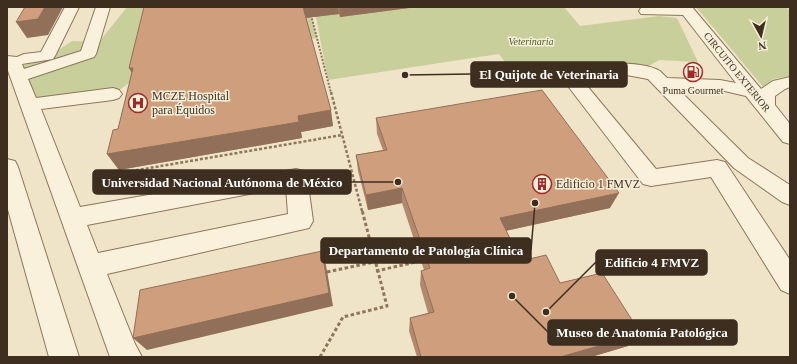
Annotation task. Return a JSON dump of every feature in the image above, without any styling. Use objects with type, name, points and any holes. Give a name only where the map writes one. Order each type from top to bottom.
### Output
[{"type":"street","points":[[13,66],[47,56],[72,7]]},
{"type":"street","points":[[13,66],[88,54],[102,13],[118,7]]},
{"type":"street","points":[[646,11],[676,9]]},
{"type":"street","name":"CIRCUITO EXTERIOR","points":[[676,9],[751,91],[790,137]]},
{"type":"street","points":[[13,66],[30,105],[124,354],[127,357]]},
{"type":"street","points":[[516,77],[565,71],[622,70],[642,71],[654,75],[742,163],[790,196]]},
{"type":"street","points":[[565,71],[651,178],[742,163]]},
{"type":"street","points":[[662,82],[720,85],[751,91]]},
{"type":"street","points":[[766,108],[766,94],[779,85],[790,82]]},
{"type":"street","points":[[30,105],[113,94]]},
{"type":"street","points":[[7,167],[64,357]]},
{"type":"street","points":[[717,168],[790,282]]},
{"type":"street","points":[[72,218],[296,177],[301,221],[90,266]]},
{"type":"path","points":[[310,11],[386,306],[343,317],[320,357]]},
{"type":"path","points":[[315,60],[322,59]]},
{"type":"path","points":[[126,172],[342,135]]},
{"type":"path","points":[[297,184],[352,172]]},
{"type":"path","points":[[376,271],[428,260]]},
{"type":"path","points":[[327,272],[374,262]]},
{"type":"green space","points":[[127,7],[311,15],[317,38],[162,59],[115,93],[31,104],[17,67],[48,57],[72,41],[99,42]]},
{"type":"green space","name":"Veterinaria","points":[[314,7],[337,7],[340,17],[417,7],[564,7],[580,26],[659,16],[677,18],[698,62],[659,60],[642,70],[516,77],[499,54],[328,80]]},
{"type":"green space","points":[[696,7],[787,7],[790,12],[790,76],[773,79],[764,88]]},
{"type":"building","points":[[25,7],[45,7],[38,19],[16,22]]},
{"type":"building","points":[[144,7],[303,7],[331,110],[298,116],[299,122],[107,154],[113,130],[118,129],[133,68],[129,68]]},
{"type":"building","points":[[542,90],[619,193],[500,218],[521,261],[546,255],[560,283],[602,273],[641,334],[560,357],[421,357],[410,318],[434,312],[421,271],[430,268],[402,188],[366,195],[356,155],[387,150],[376,118]]},
{"type":"building","points":[[322,251],[329,293],[133,338],[140,290]]},
{"type":"place","name":"Puma Gourmet","points":[[693,72]]},
{"type":"place","name":"El Quijote de Veterinaria","points":[[405,75]]},
{"type":"place","name":"MCZE Hospital para Équidos","points":[[138,103]]},
{"type":"place","name":"Universidad Nacional Autónoma de México","points":[[398,182]]},
{"type":"place","name":"Edificio 1 FMVZ","points":[[542,184]]},
{"type":"place","name":"Departamento de Patología Clínica","points":[[535,203]]},
{"type":"place","name":"Museo de Anatomía Patológica","points":[[512,296]]},
{"type":"place","name":"Edificio 4 FMVZ","points":[[546,312]]}]
